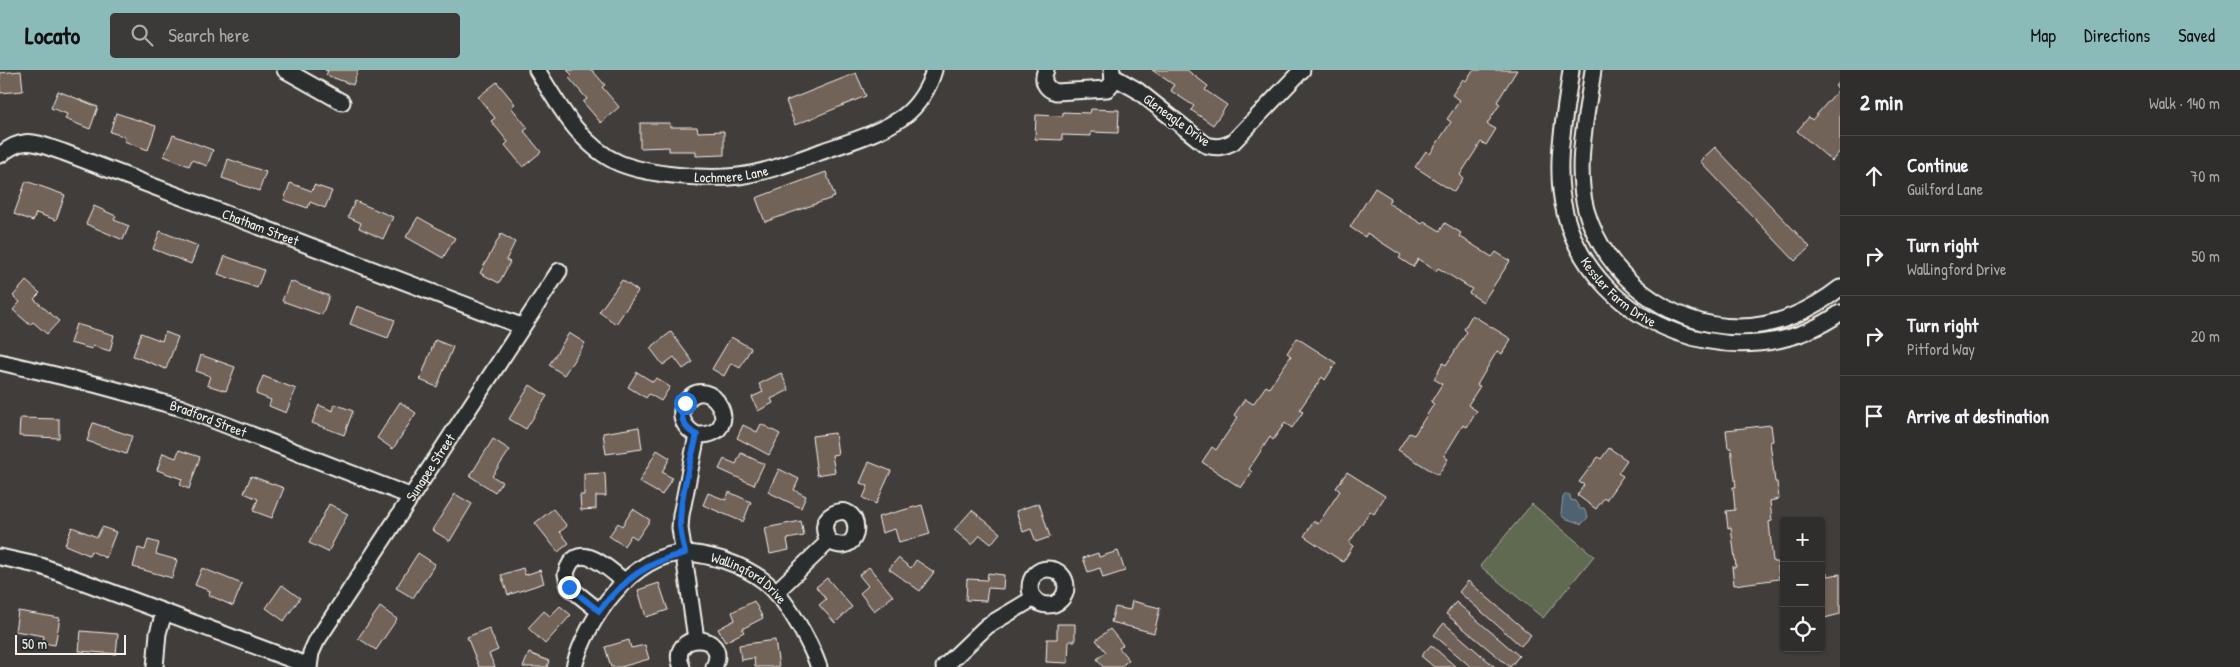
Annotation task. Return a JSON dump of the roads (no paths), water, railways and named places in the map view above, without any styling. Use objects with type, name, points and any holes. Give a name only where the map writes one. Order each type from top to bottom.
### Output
[{"type":"street","points":[[285,70],[342,102]]},
{"type":"street","name":"Lochmere Lane","points":[[537,70],[576,130],[602,154],[634,168],[651,172],[721,177],[739,176],[773,168],[872,133],[903,117],[916,106],[934,70]]},
{"type":"street","name":"Gleneagle Drive","points":[[1046,70],[1043,75],[1045,85],[1056,92],[1102,91],[1110,86],[1113,74],[1137,90],[1206,145],[1215,148],[1224,147],[1233,142],[1292,73]]},
{"type":"street","name":"Kessler Farm Drive","points":[[1571,70],[1559,163],[1562,198],[1566,216],[1579,248],[1598,277],[1623,302],[1652,322],[1683,336],[1742,345],[1788,338],[1821,325],[1840,313]]},
{"type":"street","name":"Kessler Farm Drive","points":[[1593,70],[1581,174],[1586,209],[1608,256],[1636,288],[1657,303],[1688,318],[1740,327],[1772,322],[1805,311],[1820,304],[1840,288]]},
{"type":"street","name":"Chatham Street","points":[[0,155],[12,146],[29,141],[63,152],[521,326]]},
{"type":"street","name":"Sunapee Street","points":[[309,666],[316,642],[521,326],[559,271]]},
{"type":"street","name":"Bradford Street","points":[[0,362],[98,385],[182,408],[410,496]]},
{"type":"street","points":[[696,639],[680,528],[684,489],[697,435]]},
{"type":"street","points":[[776,592],[829,541]]},
{"type":"street","name":"Wallingford Drive","points":[[574,667],[588,628],[612,594],[642,568],[685,553],[713,557],[738,566],[751,572],[776,592],[798,626],[819,667]]},
{"type":"street","points":[[599,611],[569,587],[566,574],[571,562],[582,556],[595,558],[625,582]]},
{"type":"street","points":[[0,557],[41,566],[309,666]]},
{"type":"street","points":[[944,667],[987,626],[1034,598]]},
{"type":"street","points":[[155,667],[158,633],[164,613]]},
{"type":"street","points":[[682,667],[679,656],[681,650],[690,641],[696,639],[712,646],[717,656],[714,667]]},
{"type":"water","points":[[1566,494],[1570,495],[1571,500],[1575,501],[1580,509],[1584,509],[1588,517],[1582,524],[1564,518],[1561,514],[1563,497]]}]
